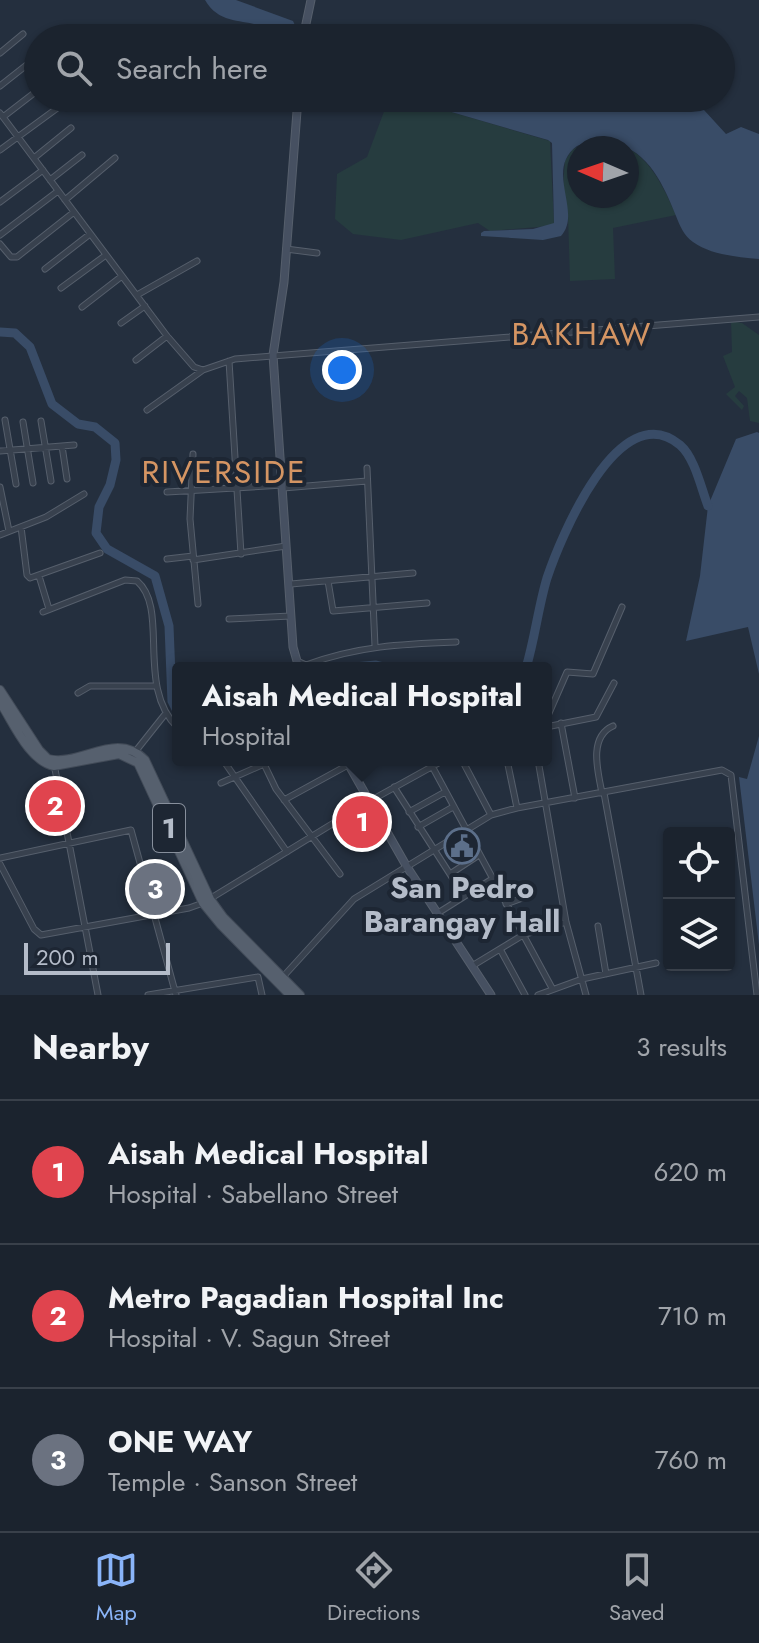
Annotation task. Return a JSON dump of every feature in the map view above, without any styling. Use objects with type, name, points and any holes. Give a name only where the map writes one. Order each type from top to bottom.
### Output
[{"type":"main road","points":[[0,690],[42,762],[54,763],[111,748],[135,752]]},
{"type":"main road","points":[[0,702],[16,720]]},
{"type":"main road","name":"1","points":[[135,752],[150,767],[166,812]]},
{"type":"main road","name":"1","points":[[54,763],[126,755],[143,770],[166,812],[206,901],[264,970],[300,995]]},
{"type":"main road","name":"1","points":[[280,980],[290,995]]},
{"type":"street","points":[[306,24],[311,0]]},
{"type":"street","points":[[0,53],[23,34]]},
{"type":"street","points":[[0,86],[24,67]]},
{"type":"street","points":[[24,100],[1,116],[167,336],[194,367],[203,370]]},
{"type":"street","points":[[0,150],[52,112]]},
{"type":"street","points":[[297,112],[286,249],[273,355],[298,662]]},
{"type":"street","points":[[34,158],[71,128]]},
{"type":"street","points":[[50,180],[82,155]]},
{"type":"street","points":[[65,200],[115,158]]},
{"type":"street","points":[[0,202],[43,170]]},
{"type":"street","points":[[0,235],[58,191]]},
{"type":"street","points":[[0,244],[11,257],[17,257],[74,212]]},
{"type":"street","points":[[45,269],[90,234]]},
{"type":"street","points":[[286,249],[317,253]]},
{"type":"street","points":[[61,288],[106,255]]},
{"type":"street","points":[[137,295],[197,261]]},
{"type":"street","points":[[82,307],[122,276]]},
{"type":"street","points":[[121,323],[145,306]]},
{"type":"street","points":[[147,410],[203,370],[229,361],[759,317]]},
{"type":"street","points":[[136,360],[167,336]]},
{"type":"street","points":[[229,361],[241,554]]},
{"type":"street","points":[[5,420],[16,484]]},
{"type":"street","points":[[41,421],[51,481]]},
{"type":"street","points":[[23,422],[33,483]]},
{"type":"street","points":[[0,451],[74,445]]},
{"type":"street","points":[[62,446],[67,479]]},
{"type":"street","points":[[193,454],[190,519],[198,604]]},
{"type":"street","points":[[367,468],[375,646]]},
{"type":"street","points":[[167,492],[367,481]]},
{"type":"street","points":[[0,487],[9,531]]},
{"type":"street","points":[[0,535],[46,517],[84,494]]},
{"type":"street","points":[[21,527],[27,575],[30,578],[100,553]]},
{"type":"street","points":[[167,559],[241,554],[287,546]]},
{"type":"street","points":[[291,584],[413,573]]},
{"type":"street","points":[[39,576],[46,610],[125,580],[137,581],[147,592],[150,605],[156,686],[172,720]]},
{"type":"street","points":[[328,581],[333,611],[427,603]]},
{"type":"street","points":[[552,706],[567,672],[593,674],[622,607]]},
{"type":"street","points":[[229,619],[292,616]]},
{"type":"street","points":[[314,662],[375,646],[456,642]]},
{"type":"street","points":[[552,725],[596,717],[614,683]]},
{"type":"street","points":[[78,693],[90,686],[156,686]]},
{"type":"street","points":[[135,752],[166,713]]},
{"type":"street","points":[[561,723],[575,798]]},
{"type":"street","points":[[613,726],[605,729],[597,742],[603,793],[641,995]]},
{"type":"street","points":[[54,763],[98,995]]},
{"type":"street","points":[[228,766],[287,852]]},
{"type":"street","points":[[221,783],[260,766]]},
{"type":"street","points":[[265,766],[284,800],[340,874]]},
{"type":"street","points":[[284,800],[340,766]]},
{"type":"street","points":[[349,766],[407,867],[491,995]]},
{"type":"street","points":[[176,992],[156,914],[134,832],[125,830],[0,861],[39,934],[156,914],[206,901],[432,766],[552,988]]},
{"type":"street","points":[[465,766],[491,815]]},
{"type":"street","points":[[508,766],[517,808]]},
{"type":"street","points":[[539,766],[566,922],[586,995]]},
{"type":"street","points":[[280,980],[349,903],[491,815],[722,770],[731,775],[757,995]]},
{"type":"street","points":[[394,787],[464,896]]},
{"type":"street","points":[[409,812],[445,792]]},
{"type":"street","points":[[418,827],[453,807]]},
{"type":"street","points":[[450,874],[479,855]]},
{"type":"street","points":[[438,913],[492,879]]},
{"type":"street","points":[[506,904],[528,896]]},
{"type":"street","points":[[472,966],[523,935],[566,922]]},
{"type":"street","points":[[598,926],[606,974]]},
{"type":"street","points":[[500,949],[525,995]]},
{"type":"street","points":[[538,995],[582,979],[656,963]]},
{"type":"street","points":[[148,995],[176,992],[264,970],[262,995]]},
{"type":"shaded area","points":[[367,807],[377,825],[358,836],[346,819]]},
{"type":"green space","points":[[384,112],[451,112],[550,141],[554,223],[550,226],[490,231],[478,223],[401,240],[353,234],[335,219],[337,174],[367,157]]},
{"type":"green space","points":[[639,156],[654,172],[676,215],[613,228],[615,279],[570,281],[568,215],[563,186],[567,158],[567,208],[639,208]]},
{"type":"green space","points":[[731,321],[742,323],[759,335],[759,423],[750,421],[747,398],[739,391],[735,396],[744,406],[742,410],[726,394],[735,387],[723,356],[732,352]]},
{"type":"water","points":[[205,0],[236,0],[294,24],[250,24],[231,20],[213,10]]},
{"type":"water","points":[[451,112],[706,112],[726,134],[741,127],[759,134],[759,259],[716,253],[687,237],[654,171],[639,156],[639,136],[567,136],[563,179],[568,215],[567,226],[561,236],[543,240],[481,236],[484,231],[533,229],[554,223],[552,143]]},
{"type":"water","points":[[757,432],[759,674],[748,627],[686,641],[700,576],[708,506],[736,439]]},
{"type":"water","points":[[759,736],[759,945],[739,777],[747,779]]},
{"type":"waterway","points":[[0,332],[15,333],[30,347],[52,404],[78,424],[95,427],[115,443],[116,460],[110,485],[99,507],[96,533],[107,549],[155,576],[169,626],[172,701]]},
{"type":"waterway","points":[[528,662],[554,559],[579,505],[615,454],[635,439],[657,434],[680,445],[694,465],[708,506]]},
{"type":"place","name":"Metro Pagadian Hospital Inc","points":[[55,806]]},
{"type":"place","name":"Aisah Medical Hospital","points":[[362,822]]},
{"type":"place","name":"San Pedro Barangay Hall","points":[[462,846]]},
{"type":"place","name":"ONE WAY","points":[[155,889]]},
{"type":"district","name":"BAKHAW","points":[[582,334]]},
{"type":"district","name":"RIVERSIDE","points":[[224,472]]}]
